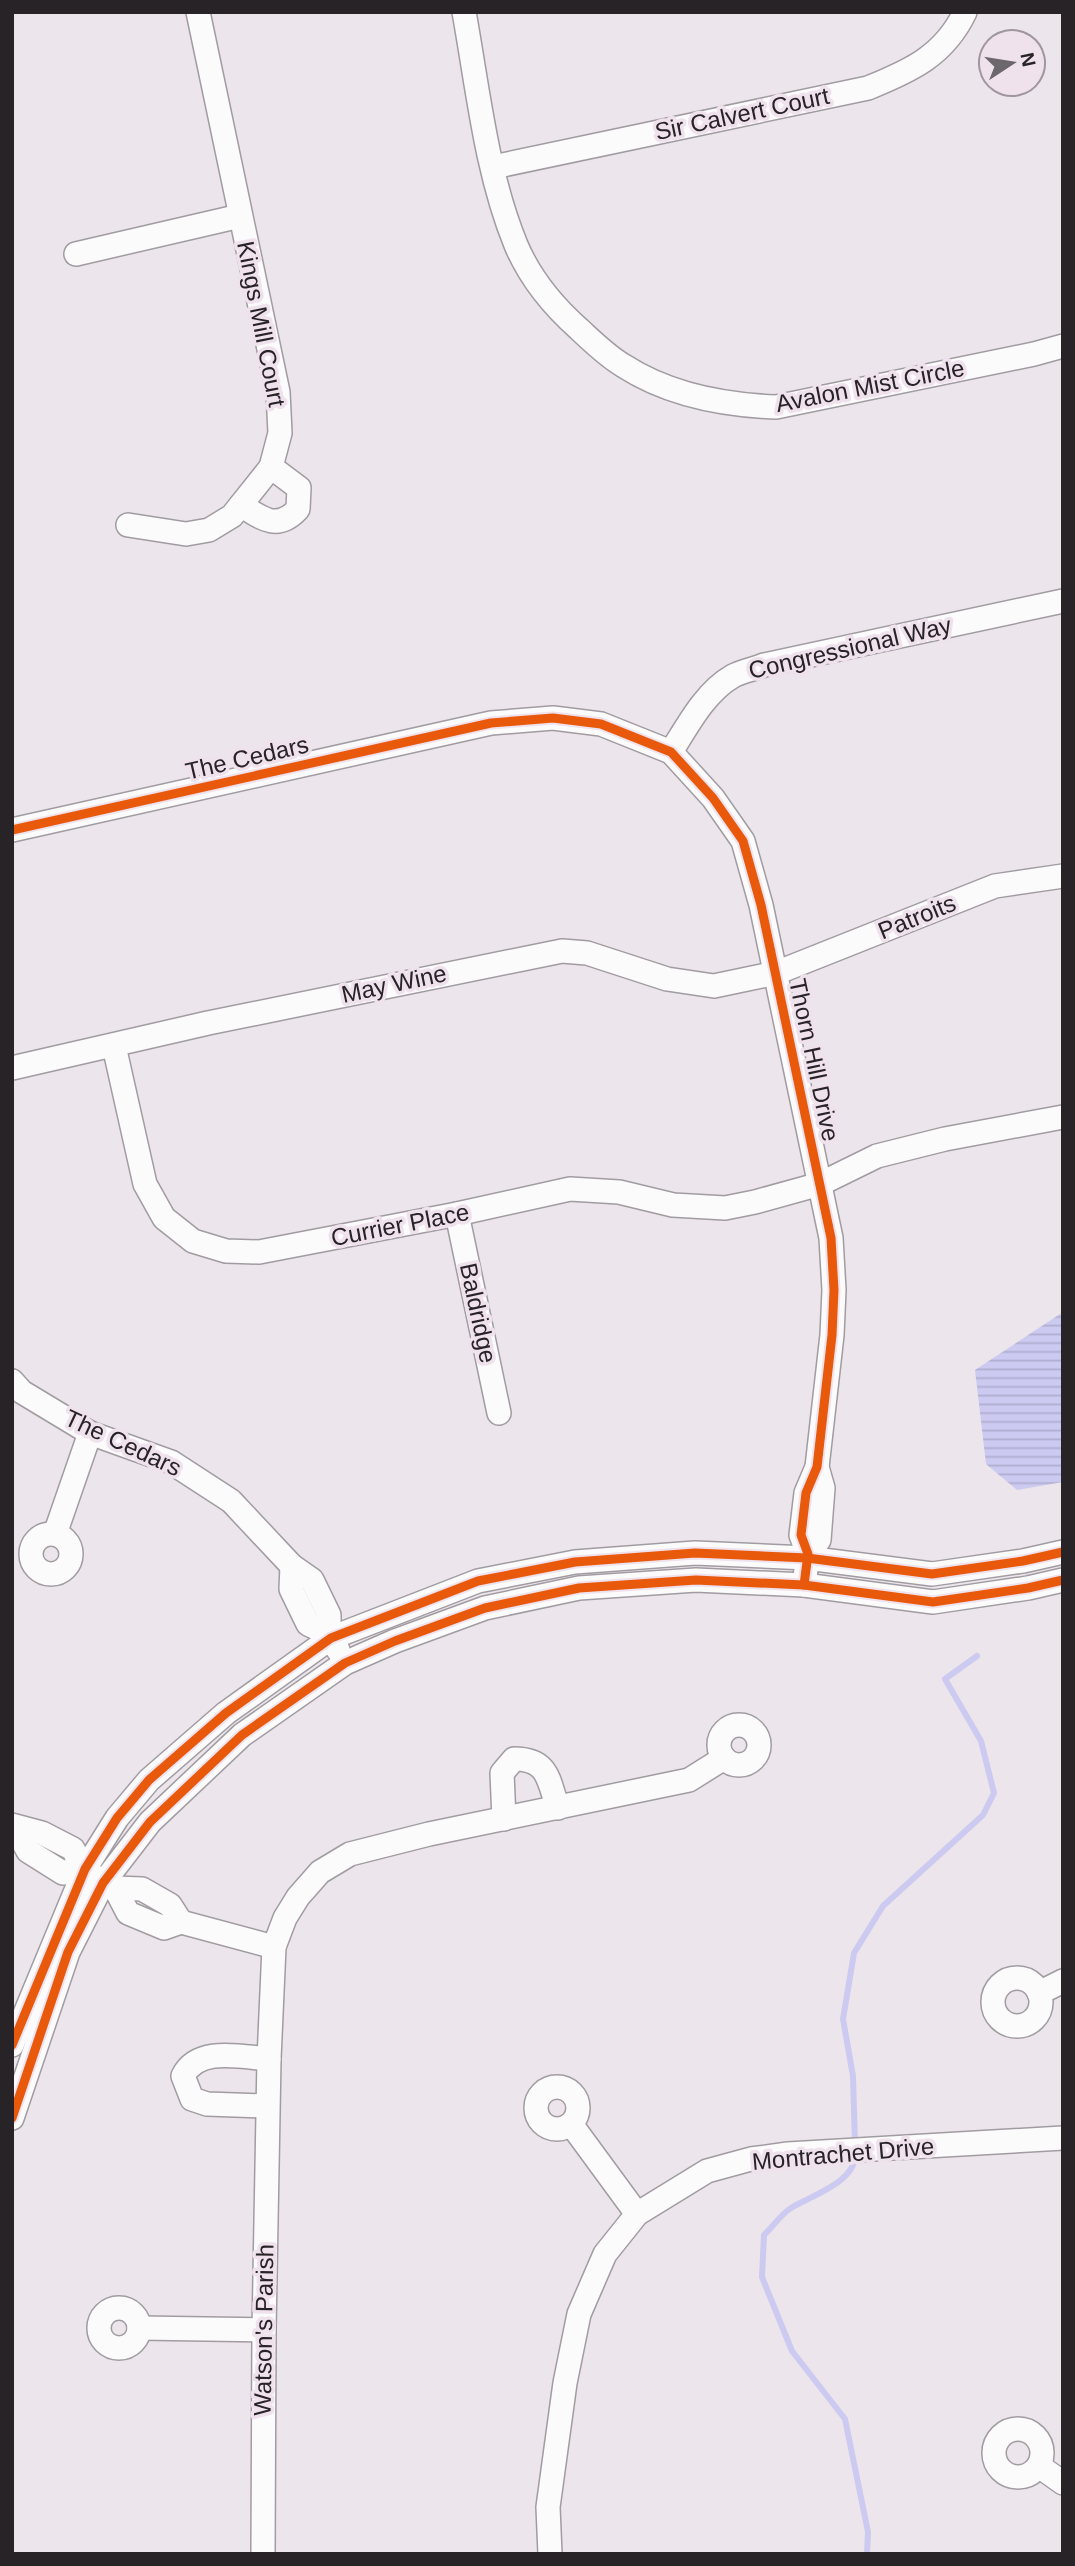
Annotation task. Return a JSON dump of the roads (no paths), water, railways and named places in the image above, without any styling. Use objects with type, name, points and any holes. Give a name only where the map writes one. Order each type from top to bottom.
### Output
[{"type":"street","name":"Kings Mill Court","points":[[128,525],[186,534],[209,530],[232,516],[271,467],[280,433],[278,393],[198,12]]},
{"type":"street","name":"Avalon Mist Circle","points":[[464,12],[493,167],[507,221],[517,247],[554,307],[625,368],[701,398],[739,405],[776,407],[1063,346]]},
{"type":"street","name":"Sir Calvert Court","points":[[493,167],[868,88],[911,71],[943,45],[965,12]]},
{"type":"street","points":[[76,254],[240,216]]},
{"type":"street","points":[[241,505],[274,522],[288,520],[298,509],[299,488],[271,467]]},
{"type":"street","name":"Congressional Way","points":[[671,752],[696,712],[734,676],[764,665],[1063,601]]},
{"type":"street","name":"Thorn Hill Drive","points":[[491,723],[553,718],[601,724],[671,752],[713,799],[743,841],[761,905],[831,1238],[834,1290],[832,1335],[817,1467],[823,1488],[819,1540],[808,1556],[804,1585]]},
{"type":"street","name":"The Cedars","points":[[12,830],[491,723]]},
{"type":"street","name":"Patroits","points":[[776,973],[995,886],[1063,876]]},
{"type":"street","name":"May Wine","points":[[12,1068],[208,1023],[562,951],[587,953],[667,979],[714,986],[776,973]]},
{"type":"street","name":"Currier Place","points":[[114,1045],[145,1184],[164,1218],[194,1241],[226,1251],[259,1252],[570,1189],[619,1192],[673,1205],[725,1208],[820,1184],[877,1156],[945,1139],[1063,1117]]},
{"type":"street","name":"Baldridge","points":[[457,1214],[499,1413]]},
{"type":"street","name":"The Cedars","points":[[12,1381],[22,1392],[90,1433],[171,1462],[231,1501],[292,1566],[312,1580],[329,1615],[330,1636],[345,1663]]},
{"type":"street","points":[[55,1534],[90,1433]]},
{"type":"street","points":[[12,2118],[117,1818],[149,1780],[226,1713],[330,1636],[478,1581],[575,1562],[695,1553],[808,1556],[932,1574],[1023,1561],[1063,1552]]},
{"type":"street","points":[[12,2045],[96,1877],[243,1735],[345,1663],[395,1641],[485,1608],[579,1588],[696,1580],[804,1585],[933,1602],[1063,1580]]},
{"type":"street","name":"Watson's Parish","points":[[263,2554],[267,2106],[274,1947],[285,1918],[298,1897],[320,1872],[350,1854],[689,1780],[723,1758]]},
{"type":"street","points":[[504,1819],[502,1773],[514,1759],[529,1759],[542,1767],[558,1808]]},
{"type":"street","points":[[14,1826],[42,1833],[73,1849],[96,1877],[142,1889],[170,1905],[180,1922],[274,1947]]},
{"type":"street","points":[[1039,1993],[1063,1981]]},
{"type":"street","points":[[267,2106],[199,2102],[192,2099],[183,2076],[198,2059],[225,2056],[269,2059]]},
{"type":"street","points":[[571,2123],[637,2214]]},
{"type":"street","name":"Montrachet Drive","points":[[550,2554],[548,2507],[565,2383],[579,2314],[605,2254],[637,2214],[708,2171],[751,2159],[1063,2138]]},
{"type":"street","points":[[139,2328],[264,2330]]},
{"type":"street","points":[[1039,2466],[1063,2483]]},
{"type":"water","points":[[1063,1312],[1063,1482],[1017,1490],[986,1464],[975,1370]]},
{"type":"waterway","points":[[855,2144],[853,2076],[843,2019],[854,1953],[883,1906],[983,1815],[994,1793],[981,1741],[945,1679],[977,1656]]},
{"type":"waterway","points":[[855,2155],[848,2173],[830,2187],[787,2211],[764,2235],[762,2277],[792,2351],[845,2419],[868,2532],[867,2554]]}]
